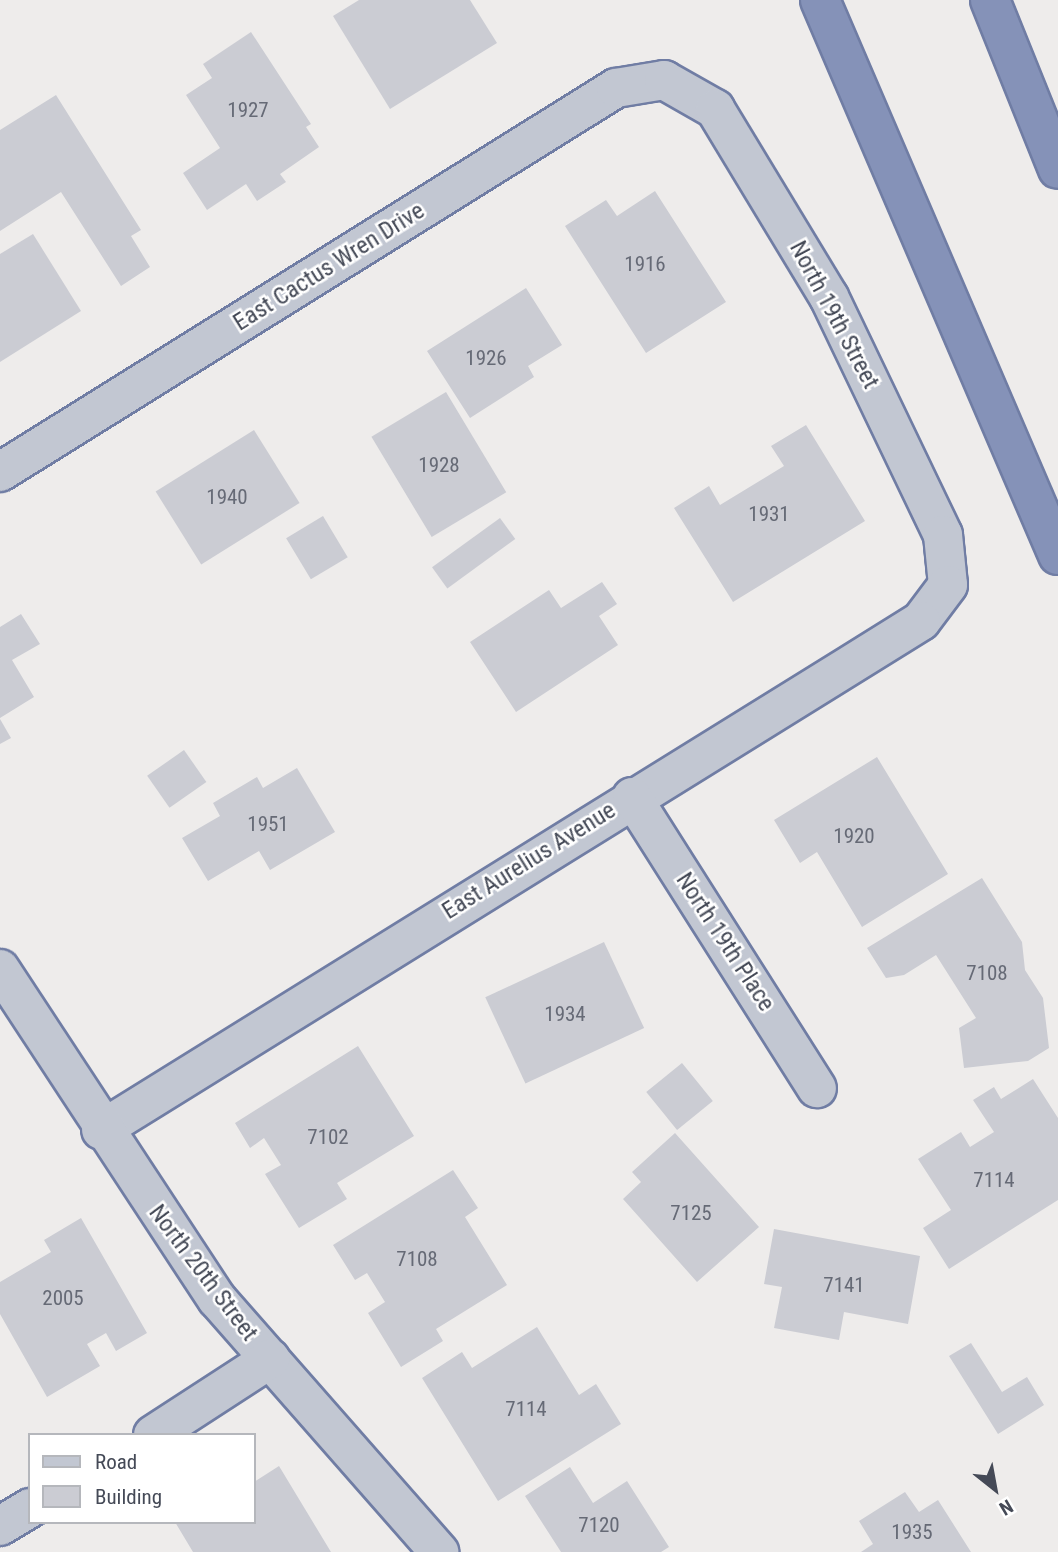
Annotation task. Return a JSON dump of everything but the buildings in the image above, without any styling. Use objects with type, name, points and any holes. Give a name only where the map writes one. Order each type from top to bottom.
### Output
[{"type":"highway","points":[[820,0],[1058,555]]},
{"type":"highway","points":[[990,0],[1058,169]]},
{"type":"street","name":"East Cactus Wren Drive","points":[[0,472],[616,88],[664,80]]},
{"type":"street","name":"North 19th Street","points":[[664,80],[715,109],[829,297],[943,535],[948,585]]},
{"type":"street","name":"East Aurelius Avenue","points":[[101,1130],[632,797],[921,621],[948,585]]},
{"type":"street","name":"North 19th Place","points":[[632,797],[817,1088]]},
{"type":"street","name":"North 20th Street","points":[[0,969],[101,1130],[217,1299],[439,1552]]},
{"type":"street","points":[[156,1433],[270,1359]]},
{"type":"street","points":[[0,1526],[28,1509]]}]
